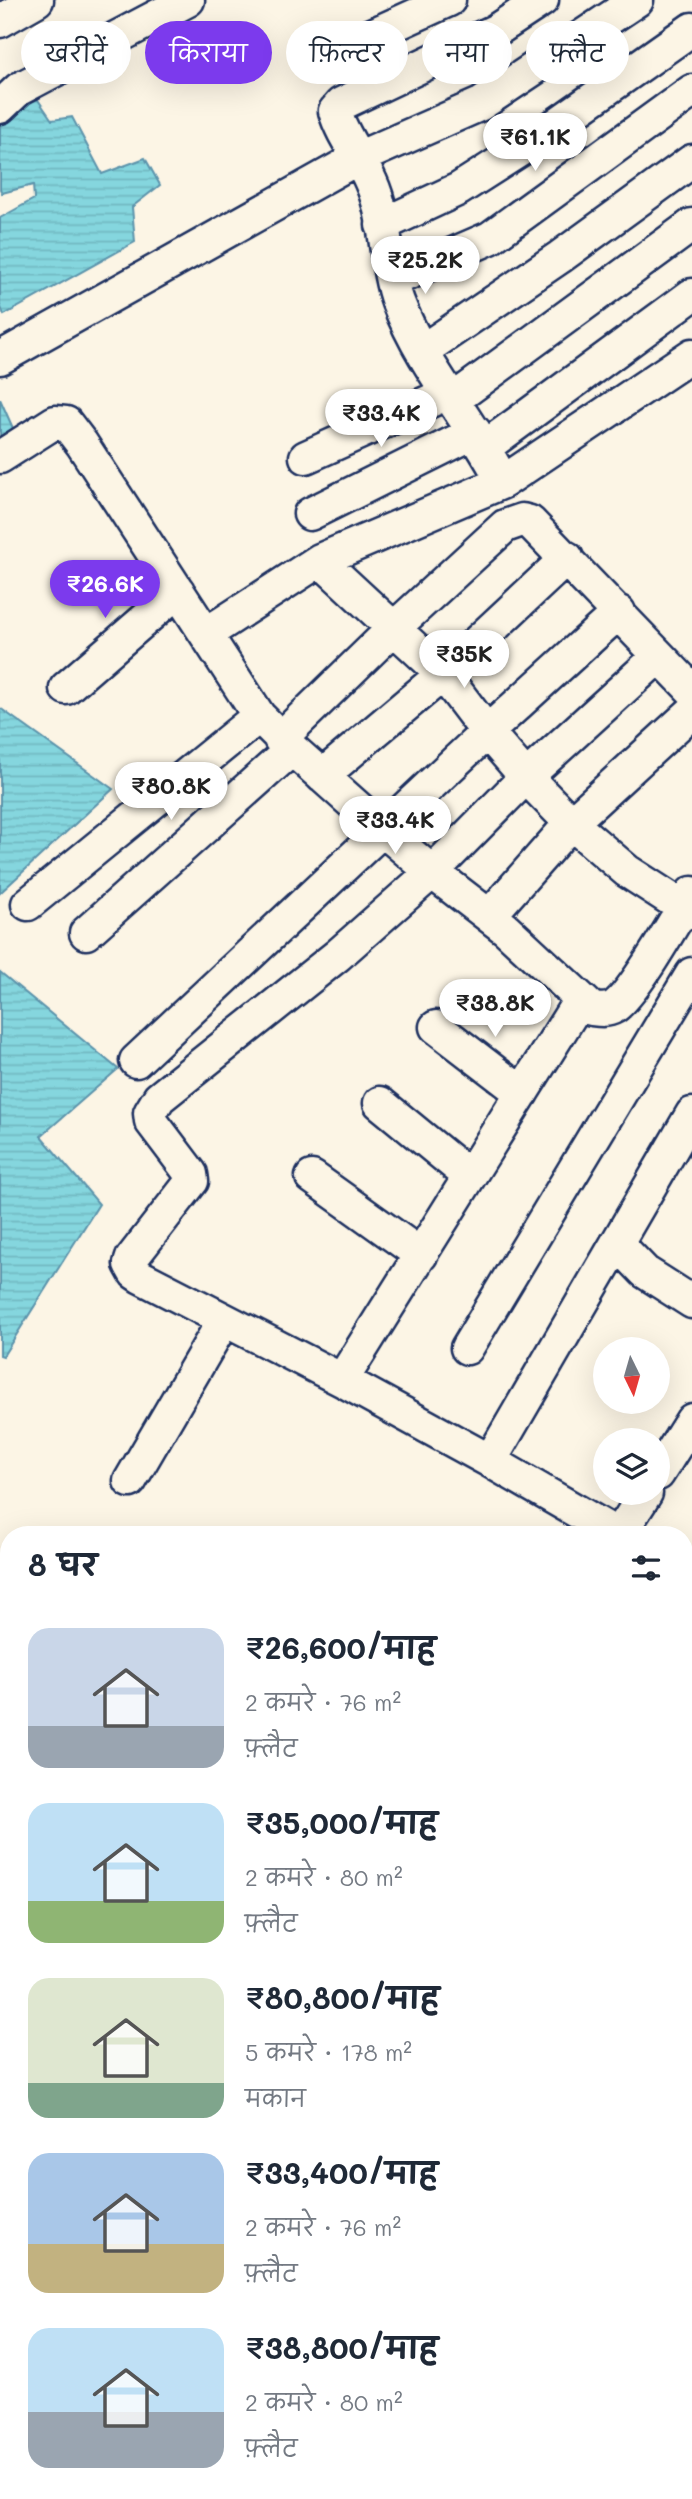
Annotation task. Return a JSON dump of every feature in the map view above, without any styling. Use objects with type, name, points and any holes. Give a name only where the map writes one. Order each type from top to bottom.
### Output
[{"type":"street","points":[[0,20],[37,0]]},
{"type":"street","points":[[3,95],[188,0]]},
{"type":"street","points":[[403,21],[449,0]]},
{"type":"street","points":[[503,482],[480,440],[422,351],[398,301],[378,201],[336,115],[337,107],[495,31],[542,0]]},
{"type":"street","points":[[0,358],[358,158],[481,104],[637,0]]},
{"type":"street","points":[[382,225],[459,188],[523,148],[692,29]]},
{"type":"street","points":[[393,281],[489,238],[692,91]]},
{"type":"street","points":[[422,351],[560,257],[692,161]]},
{"type":"street","points":[[306,457],[450,397],[692,225]]},
{"type":"street","points":[[310,514],[480,440],[692,295]]},
{"type":"street","points":[[206,635],[320,560],[503,482],[692,355]]},
{"type":"street","points":[[0,457],[55,422],[66,423],[206,635],[277,735],[432,872],[490,915],[580,1000],[592,1009],[605,1010],[614,1006],[629,992],[689,905],[627,872],[571,823],[487,732],[443,674],[320,560]]},
{"type":"street","points":[[86,933],[277,735],[513,521],[530,522],[692,690]]},
{"type":"street","points":[[322,776],[443,674],[567,558]]},
{"type":"street","points":[[66,688],[178,591]]},
{"type":"street","points":[[136,1061],[619,612]]},
{"type":"street","points":[[602,1526],[342,1380],[141,1277],[130,1264],[192,1181],[191,1174],[151,1121],[150,1113],[159,1098],[338,955],[432,872],[526,777],[659,656]]},
{"type":"street","points":[[490,915],[571,823],[692,712]]},
{"type":"street","points":[[28,904],[277,735]]},
{"type":"street","points":[[467,1348],[692,974]]},
{"type":"street","points":[[342,1380],[580,1000]]},
{"type":"street","points":[[436,1027],[522,1093]]},
{"type":"street","points":[[380,1103],[469,1176]]},
{"type":"street","points":[[489,1461],[692,1114]]},
{"type":"street","points":[[312,1177],[421,1255]]},
{"type":"street","points":[[617,1243],[645,1272],[692,1302]]},
{"type":"street","points":[[130,1481],[224,1320]]},
{"type":"street","points":[[670,1455],[692,1420]]},
{"type":"street","points":[[624,1526],[638,1505]]},
{"type":"water","points":[[34,94],[52,120],[72,117],[102,174],[145,158],[160,185],[132,207],[135,242],[4,315],[0,305],[0,218],[34,199],[33,185],[2,193],[0,189],[0,110]]},
{"type":"water","points":[[0,399],[16,435],[0,448]]},
{"type":"water","points":[[0,708],[113,789],[0,893]]},
{"type":"water","points":[[0,972],[118,1069],[41,1136],[99,1204],[3,1356],[0,1355]]}]
